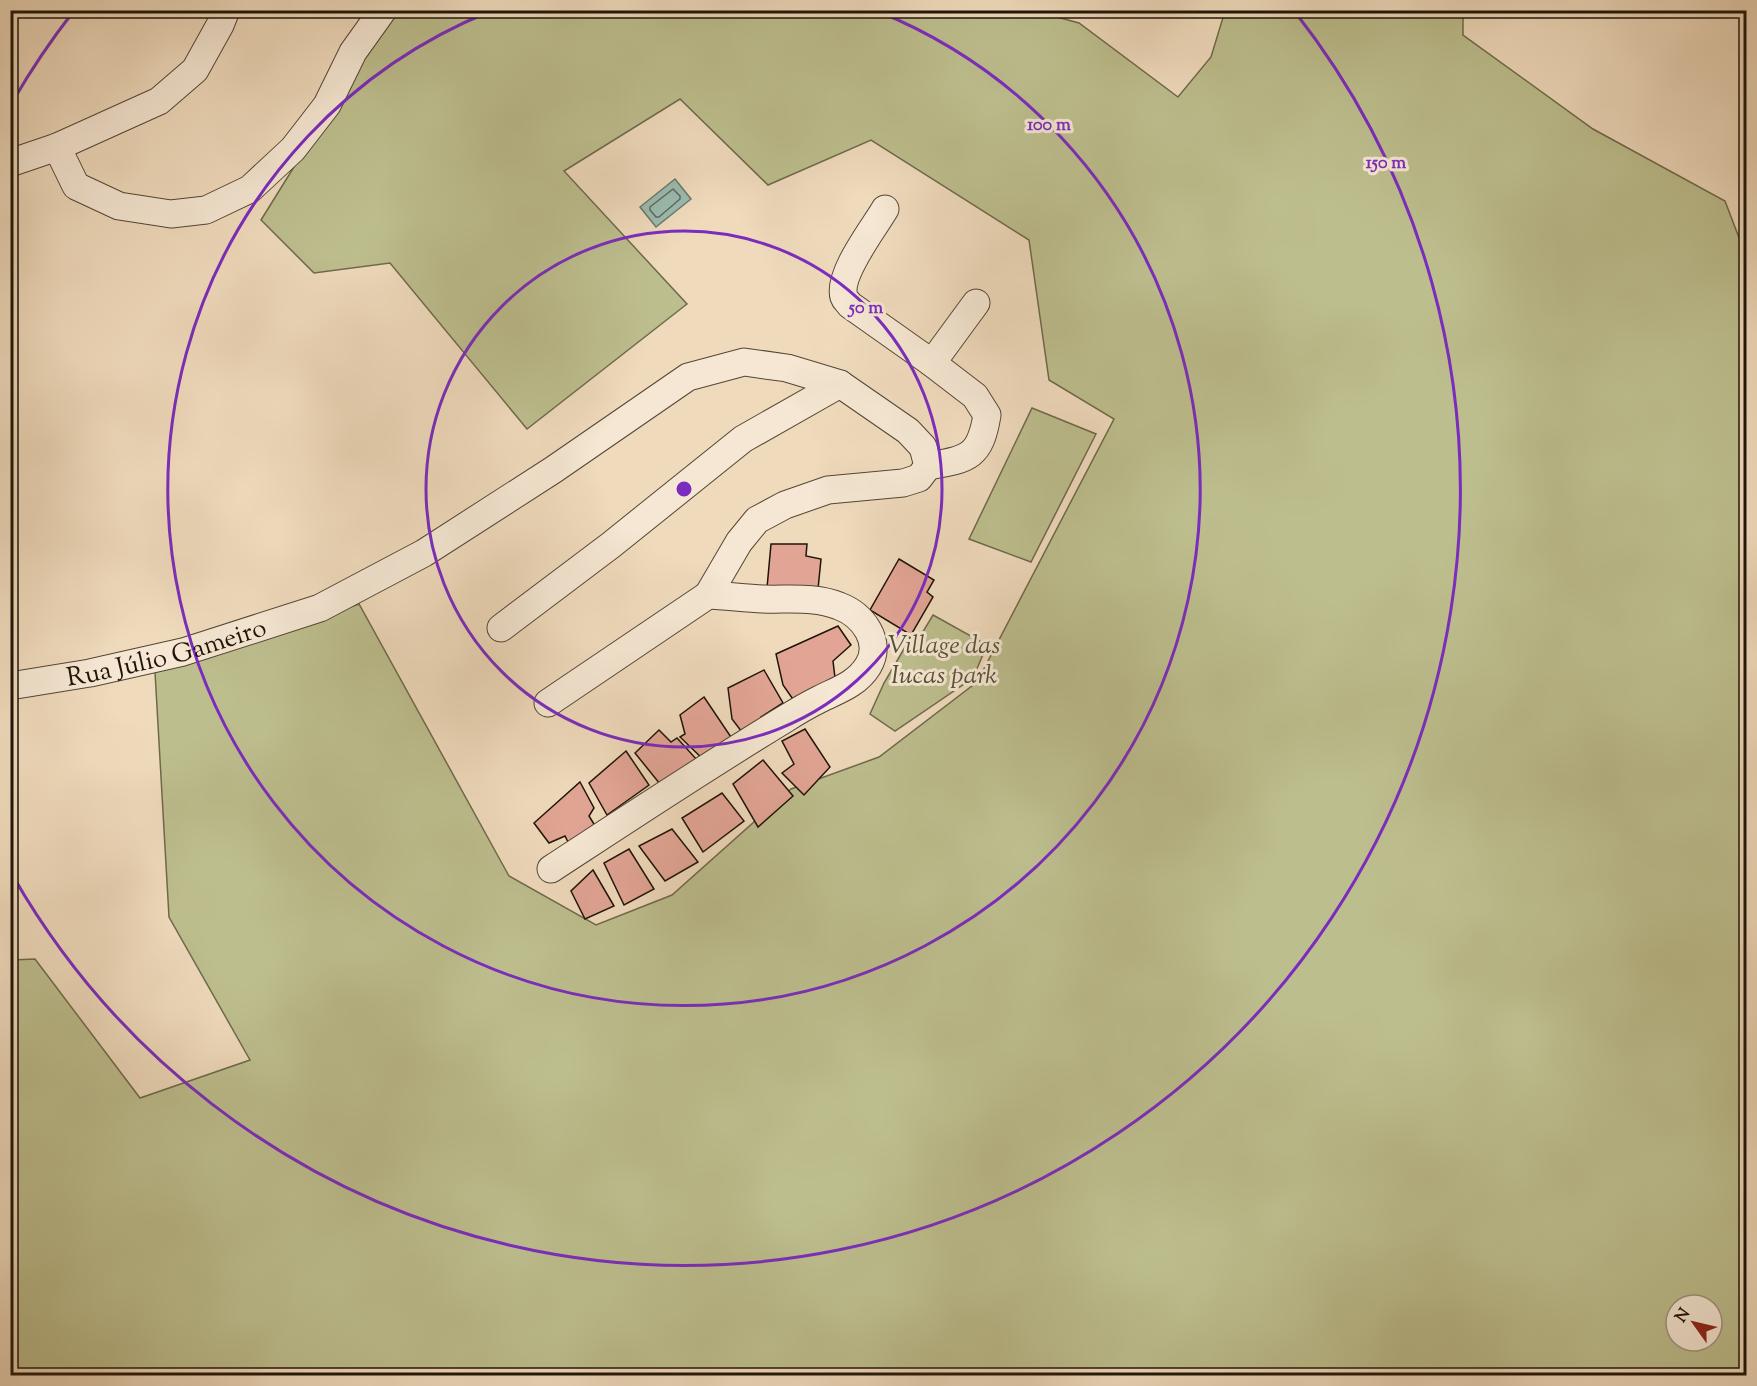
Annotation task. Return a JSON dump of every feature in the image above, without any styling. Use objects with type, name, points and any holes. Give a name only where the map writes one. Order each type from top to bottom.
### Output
[{"type":"street","points":[[10,163],[57,147],[159,101],[195,70],[226,10]]},
{"type":"street","points":[[57,147],[76,186],[119,206],[171,214],[206,210],[250,189],[293,149],[327,105],[353,52],[383,10]]},
{"type":"street","points":[[548,703],[708,595],[739,542],[757,520],[785,505],[828,490],[903,483],[919,478],[928,466],[959,461],[974,451],[983,438],[987,415],[975,396],[850,305],[844,297],[844,285],[849,268],[885,209]]},
{"type":"street","points":[[932,363],[976,303]]},
{"type":"street","name":"Rua Júlio Gameiro","points":[[10,686],[90,673],[183,652],[320,608],[424,553],[553,470],[688,377],[744,362],[787,368],[840,384],[908,431],[923,447],[928,466]]},
{"type":"street","points":[[501,628],[611,545],[743,440],[840,384]]},
{"type":"street","points":[[551,869],[784,720],[855,682],[873,657],[872,636],[861,620],[840,606],[815,600],[708,595]]},
{"type":"green space","points":[[391,11],[1035,11],[1079,23],[1178,97],[1211,57],[1225,11],[1463,11],[1463,35],[1593,129],[1725,201],[1746,256],[1746,1375],[11,1376],[11,960],[35,959],[140,1098],[250,1060],[169,917],[155,672],[359,604],[509,876],[596,925],[672,895],[791,789],[879,757],[977,682],[1114,419],[1049,380],[1029,240],[871,140],[768,185],[680,99],[564,171],[687,304],[527,429],[390,263],[314,273],[261,220]]},
{"type":"green space","points":[[1032,408],[1096,434],[1031,562],[969,539]]},
{"type":"green space","name":"Village das Iucas park","points":[[933,615],[987,645],[973,678],[895,731],[870,714],[884,683],[908,642],[918,640]]},
{"type":"water","points":[[675,179],[691,199],[656,227],[640,207]]},
{"type":"building","points":[[771,544],[807,544],[806,556],[821,559],[818,589],[767,588]]},
{"type":"building","points":[[899,559],[934,580],[927,592],[933,597],[911,635],[870,610]]},
{"type":"building","points":[[838,626],[851,645],[833,661],[836,686],[797,705],[783,685],[776,654]]},
{"type":"building","points":[[764,670],[783,703],[761,717],[765,725],[745,736],[732,719],[728,688]]},
{"type":"building","points":[[704,697],[735,743],[705,761],[680,737],[685,734],[680,715]]},
{"type":"building","points":[[805,729],[830,767],[804,795],[782,773],[794,764],[782,741]]},
{"type":"building","points":[[659,730],[671,742],[677,738],[698,761],[660,784],[635,753]]},
{"type":"building","points":[[626,751],[649,785],[607,815],[589,783]]},
{"type":"building","points":[[763,760],[793,796],[758,827],[733,784]]},
{"type":"building","points":[[580,782],[594,808],[589,816],[597,829],[573,852],[565,836],[549,843],[534,823]]},
{"type":"building","points":[[722,793],[744,821],[703,852],[682,818]]},
{"type":"building","points":[[672,829],[698,862],[665,881],[639,846]]},
{"type":"building","points":[[629,849],[654,889],[624,905],[604,863]]},
{"type":"building","points":[[593,870],[614,906],[585,919],[571,891]]}]
